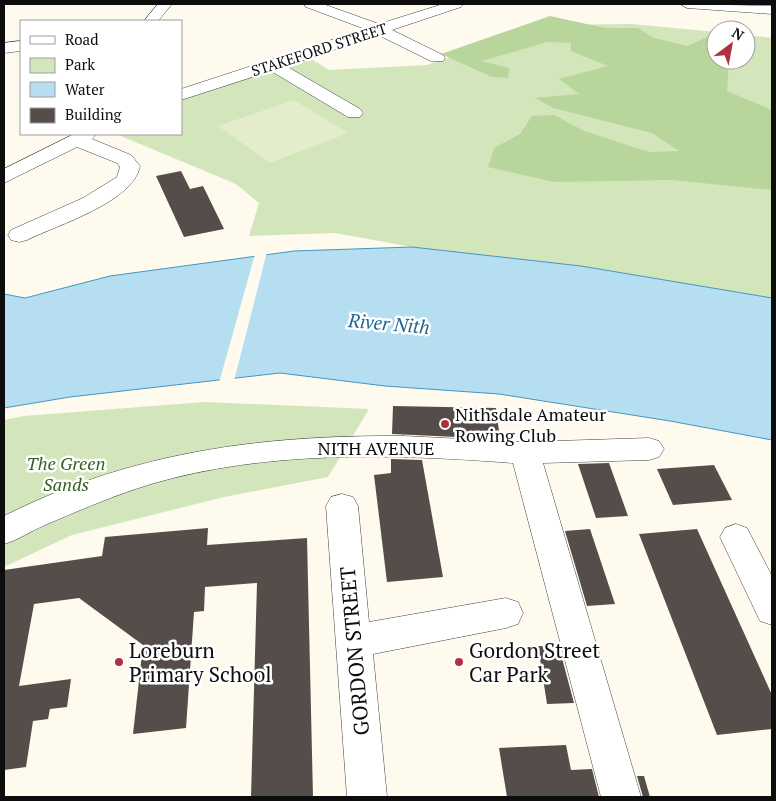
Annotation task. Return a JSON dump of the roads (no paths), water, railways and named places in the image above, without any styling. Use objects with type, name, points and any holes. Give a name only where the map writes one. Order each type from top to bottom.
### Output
[{"type":"street","points":[[152,20],[165,4]]},
{"type":"street","points":[[311,4],[378,29],[436,58]]},
{"type":"street","name":"STAKEFORD STREET","points":[[182,95],[456,4]]},
{"type":"street","points":[[687,4],[772,10]]},
{"type":"street","points":[[4,48],[20,46]]},
{"type":"street","points":[[270,64],[354,112]]},
{"type":"street","points":[[4,177],[83,137],[124,159],[130,166],[128,174],[123,181],[109,191],[19,235]]},
{"type":"street","name":"NITH AVENUE","points":[[4,531],[18,523],[106,487],[199,461],[331,446],[478,449],[525,453],[649,449]]},
{"type":"street","points":[[525,453],[621,797]]},
{"type":"street","name":"GORDON STREET","points":[[342,506],[367,797]]},
{"type":"street","points":[[736,537],[772,610]]},
{"type":"street","points":[[353,641],[506,613]]},
{"type":"water","name":"River Nith","points":[[412,247],[581,266],[772,298],[772,440],[670,421],[499,394],[385,386],[280,373],[70,397],[4,408],[4,294],[25,298],[110,276],[294,251]]},
{"type":"place","name":"Nithsdale Amateur Rowing Club","points":[[445,424]]},
{"type":"place","name":"Loreburn Primary School","points":[[119,662]]},
{"type":"place","name":"Gordon Street Car Park","points":[[459,662]]},
{"type":"park label","name":"The Green Sands","points":[[66,473]]}]
